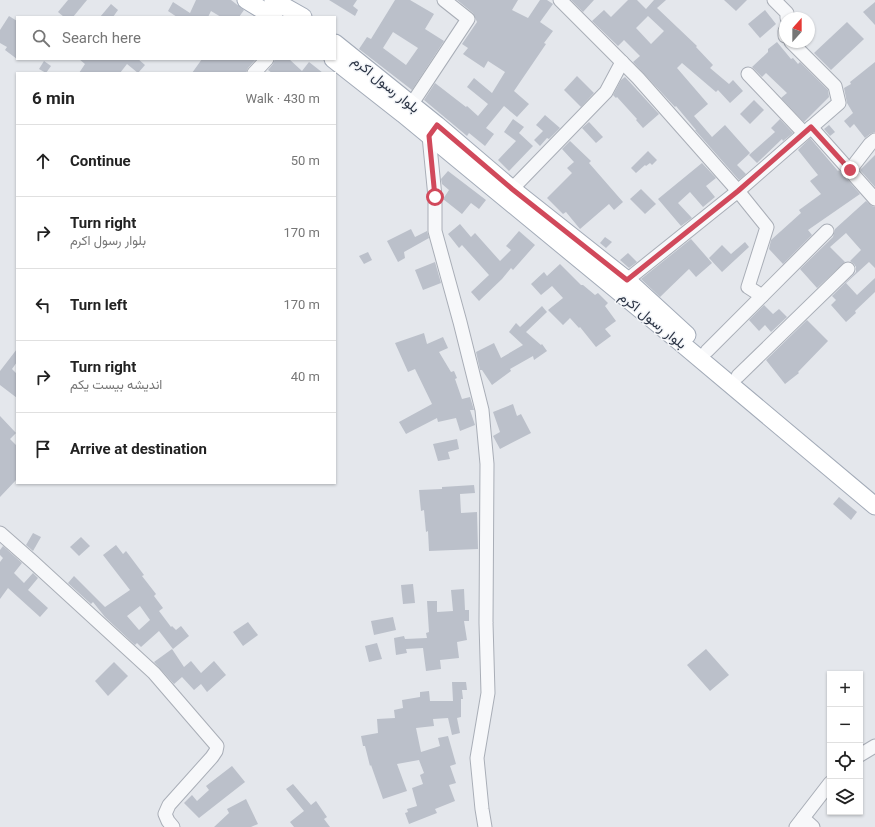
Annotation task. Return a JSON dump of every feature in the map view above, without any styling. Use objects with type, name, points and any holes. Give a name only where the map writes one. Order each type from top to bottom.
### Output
[{"type":"main road","points":[[246,0],[272,16]]},
{"type":"main road","points":[[273,0],[301,16]]},
{"type":"main road","name":"بلوار رسول اکرم","points":[[336,44],[411,105],[433,130],[681,343],[875,506]]},
{"type":"main road","name":"بلوار رسول اکرم","points":[[334,60],[433,130],[512,189],[627,280],[707,351],[875,491]]},
{"type":"street","points":[[411,105],[468,19],[444,0]]},
{"type":"street","points":[[560,0],[638,78],[738,191],[767,227],[748,287],[762,296]]},
{"type":"street","points":[[774,0],[786,12]]},
{"type":"street","points":[[627,280],[738,191],[839,102],[835,86],[797,48]]},
{"type":"street","points":[[255,72],[266,60]]},
{"type":"street","points":[[512,189],[606,92],[622,62]]},
{"type":"street","points":[[748,74],[850,170],[875,199]]},
{"type":"street","points":[[433,130],[435,231],[482,410],[487,464],[486,623],[488,693],[477,758],[485,827]]},
{"type":"street","points":[[850,170],[870,144],[875,140]]},
{"type":"street","points":[[707,351],[827,231]]},
{"type":"street","points":[[738,376],[848,269]]},
{"type":"street","points":[[0,533],[154,673],[217,746],[212,757],[169,806],[165,814],[173,827]]},
{"type":"street","points":[[863,753],[875,746]]},
{"type":"street","points":[[813,827],[800,822],[827,787]]},
{"type":"building","points":[[68,0],[87,0],[74,16],[63,16],[58,12]]},
{"type":"building","points":[[196,0],[231,0],[244,10],[240,16],[219,16],[211,11],[208,16],[176,16],[168,11],[173,2],[190,13]]},
{"type":"building","points":[[329,0],[357,0],[353,6],[358,10],[355,16]]},
{"type":"building","points":[[395,0],[410,0],[434,14],[425,29],[444,41],[412,90],[359,49],[367,37],[371,39]],"holes":[[[393,32],[418,48],[406,65],[383,48]]]},
{"type":"building","points":[[457,0],[518,0],[512,10],[528,18],[540,0],[547,0],[553,4],[540,22],[553,31],[544,43],[546,44],[514,91],[529,104],[517,117],[504,106],[486,128],[494,134],[485,146],[469,133],[467,136],[424,100],[435,83],[466,107],[467,106],[478,116],[488,104],[467,87],[474,78],[492,93],[505,72],[488,61],[484,68],[463,54],[468,48],[462,44],[477,22],[473,13]]},
{"type":"building","points":[[571,0],[594,0],[583,12]]},
{"type":"building","points":[[628,0],[637,0],[646,9],[654,0],[666,0],[657,8],[697,46],[696,47],[713,65],[710,68],[729,84],[733,80],[743,91],[730,103],[718,90],[716,92],[682,63],[677,68],[708,104],[694,116],[712,137],[725,125],[750,153],[737,165],[746,174],[739,180],[676,106],[675,107],[633,62],[640,56],[624,40],[618,46],[592,21],[604,10],[611,17]],"holes":[[[648,16],[664,31],[651,44],[636,28]]]},
{"type":"building","points":[[724,0],[747,0],[736,11]]},
{"type":"building","points":[[875,2],[875,25],[863,12]]},
{"type":"building","points":[[111,4],[118,10],[114,16],[101,16]]},
{"type":"building","points":[[765,10],[776,24],[760,38],[748,24]]},
{"type":"building","points":[[9,16],[16,20],[16,58],[5,50],[7,47],[0,43],[0,30]]},
{"type":"building","points":[[847,22],[864,39],[831,70],[814,53]]},
{"type":"building","points":[[777,42],[779,48],[782,48],[791,59],[793,58],[798,64],[800,62],[828,90],[829,97],[804,122],[781,98],[787,93],[766,73],[762,77],[752,67],[768,52],[768,49]]},
{"type":"building","points":[[80,60],[139,60],[145,65],[139,72],[127,64],[121,72],[80,72],[85,64]]},
{"type":"building","points":[[201,60],[255,60],[246,72],[193,72]]},
{"type":"building","points":[[275,60],[290,60],[302,71],[309,62],[322,72],[271,72],[268,70]]},
{"type":"building","points":[[44,61],[51,66],[47,72],[39,69]]},
{"type":"building","points":[[875,62],[875,132],[865,138],[854,124],[850,128],[844,121],[853,113],[847,103],[844,88],[851,84],[850,82]]},
{"type":"building","points":[[577,76],[594,93],[581,107],[564,90]]},
{"type":"building","points":[[625,77],[659,114],[643,128],[617,97],[616,98],[613,95],[621,80]]},
{"type":"building","points":[[754,100],[764,110],[750,124],[740,114]]},
{"type":"building","points":[[545,115],[560,128],[549,139],[547,138],[540,146],[534,140],[543,131],[536,125]]},
{"type":"building","points":[[513,119],[524,127],[519,133],[533,146],[509,171],[498,160],[516,141],[504,132]]},
{"type":"building","points":[[780,119],[793,133],[783,141],[782,139],[757,163],[749,155],[775,132],[771,128]]},
{"type":"building","points":[[589,122],[603,137],[596,143],[582,128]]},
{"type":"building","points":[[829,125],[835,132],[830,136],[824,129]]},
{"type":"building","points":[[810,138],[860,194],[808,230],[812,235],[783,264],[769,249],[771,240],[801,213],[799,210],[821,194],[810,181],[818,175],[798,150]]},
{"type":"building","points":[[570,141],[591,161],[589,163],[623,202],[614,210],[609,204],[580,229],[566,212],[563,214],[547,198],[572,173],[567,168],[574,162],[562,149]]},
{"type":"building","points":[[648,151],[657,160],[652,165],[650,163],[646,166],[645,165],[636,173],[631,168]]},
{"type":"building","points":[[875,155],[875,187],[860,170]]},
{"type":"building","points":[[702,163],[716,178],[706,186],[715,197],[703,207],[690,192],[678,203],[692,218],[681,226],[658,199]]},
{"type":"building","points":[[448,171],[486,200],[479,209],[471,203],[462,214],[443,199],[449,190],[442,184],[441,179]]},
{"type":"building","points":[[641,189],[656,204],[645,214],[630,199]]},
{"type":"building","points":[[866,201],[875,207],[875,268],[869,262],[846,283],[857,295],[875,278],[875,292],[846,322],[831,305],[836,300],[832,296],[856,272],[856,267],[850,261],[861,250],[846,233],[830,247],[845,262],[817,288],[800,269],[833,237],[835,229]]},
{"type":"building","points":[[460,224],[471,237],[475,233],[500,261],[511,250],[506,246],[519,231],[535,245],[513,270],[511,268],[479,301],[471,292],[489,275],[462,245],[459,248],[448,234]]},
{"type":"building","points":[[411,229],[415,237],[427,231],[429,238],[404,252],[405,258],[398,262],[387,241]]},
{"type":"building","points":[[605,237],[612,242],[606,248],[600,243]]},
{"type":"building","points":[[691,239],[712,263],[696,277],[689,269],[660,297],[641,279]]},
{"type":"building","points":[[745,242],[749,247],[722,272],[709,258],[722,245],[731,254]]},
{"type":"building","points":[[368,252],[372,260],[364,264],[359,256]]},
{"type":"building","points":[[628,253],[637,262],[629,268],[620,260]]},
{"type":"building","points":[[435,262],[441,283],[423,290],[415,270]]},
{"type":"building","points":[[560,264],[581,285],[595,295],[598,293],[608,303],[605,306],[616,321],[605,329],[611,336],[596,347],[580,327],[579,328],[570,318],[563,325],[548,310],[563,298],[552,286],[541,295],[531,284],[544,272],[547,276]]},
{"type":"building","points":[[764,305],[773,314],[779,309],[787,317],[771,332],[765,325],[759,331],[749,320]]},
{"type":"building","points":[[542,306],[547,312],[526,332],[541,345],[542,344],[547,351],[534,360],[533,356],[510,369],[511,371],[492,385],[482,370],[480,370],[476,352],[494,343],[501,358],[523,345],[509,332],[516,323],[520,327]]},
{"type":"building","points":[[807,320],[828,341],[798,372],[799,373],[785,384],[766,360]]},
{"type":"building","points":[[424,333],[427,344],[443,337],[448,348],[439,352],[451,372],[454,371],[457,378],[455,379],[462,399],[470,397],[474,410],[470,410],[475,425],[460,431],[456,418],[438,422],[437,418],[406,434],[399,422],[432,404],[415,369],[408,372],[395,343]]},
{"type":"building","points":[[16,350],[16,363],[12,369],[16,373],[16,397],[0,385],[0,371]]},
{"type":"building","points":[[513,404],[517,416],[521,414],[531,433],[500,449],[493,436],[500,432],[493,412]]},
{"type":"building","points":[[0,416],[16,433],[10,439],[16,445],[16,480],[0,497]]},
{"type":"building","points":[[457,439],[459,449],[448,452],[450,459],[438,461],[433,444]]},
{"type":"building","points":[[474,485],[475,493],[460,494],[461,513],[477,512],[478,549],[429,551],[428,531],[426,532],[424,510],[421,511],[419,490]]},
{"type":"building","points":[[839,497],[857,512],[851,520],[833,504]]},
{"type":"building","points":[[33,533],[41,537],[33,551],[26,545]]},
{"type":"building","points":[[81,537],[90,546],[79,556],[70,547]]},
{"type":"building","points":[[116,545],[123,554],[126,551],[156,594],[154,596],[163,608],[159,611],[171,627],[172,626],[176,630],[181,626],[189,636],[173,649],[159,631],[141,647],[137,643],[135,645],[105,617],[93,602],[91,604],[68,583],[74,576],[105,607],[130,590],[103,555]],"holes":[[[140,606],[150,620],[139,630],[127,616]]]},
{"type":"building","points":[[3,546],[22,563],[14,573],[24,583],[33,573],[38,578],[28,590],[48,608],[40,617],[8,588],[0,599],[0,562],[3,558],[0,555],[0,550]]},
{"type":"building","points":[[413,584],[415,603],[403,604],[401,585]]},
{"type":"building","points":[[464,589],[465,610],[469,610],[469,621],[464,621],[467,640],[457,642],[459,658],[440,660],[441,669],[426,671],[423,648],[406,649],[407,653],[396,655],[394,638],[404,636],[405,639],[427,638],[426,633],[429,632],[427,601],[437,601],[437,612],[453,611],[451,590]]},
{"type":"building","points":[[393,617],[396,630],[374,635],[371,621]]},
{"type":"building","points":[[248,622],[258,635],[243,646],[233,632]]},
{"type":"building","points":[[377,643],[382,659],[369,662],[365,646]]},
{"type":"building","points":[[172,649],[184,667],[191,661],[201,673],[214,661],[226,675],[207,692],[201,684],[194,690],[182,677],[174,684],[154,662]]},
{"type":"building","points":[[706,649],[729,675],[710,691],[687,665]]},
{"type":"building","points":[[114,662],[128,676],[108,696],[95,681]]},
{"type":"building","points":[[452,682],[466,682],[467,690],[462,690],[463,699],[461,699],[461,717],[457,718],[460,733],[452,735],[448,718],[433,719],[434,726],[416,728],[421,752],[440,746],[438,738],[448,736],[456,764],[450,766],[456,783],[449,785],[455,801],[435,809],[437,813],[409,824],[405,813],[408,812],[407,809],[417,806],[412,788],[423,784],[420,775],[424,773],[419,760],[397,764],[407,791],[383,799],[371,765],[370,766],[365,746],[363,746],[361,736],[378,733],[377,719],[395,718],[394,710],[403,708],[402,700],[420,697],[420,692],[429,691],[430,701],[453,701]]},
{"type":"building","points":[[232,766],[245,782],[199,818],[184,803],[192,795],[197,801],[209,790],[206,786]]},
{"type":"building","points":[[293,784],[311,805],[316,801],[327,817],[324,819],[330,827],[294,827],[290,822],[304,811],[286,789]]},
{"type":"building","points":[[246,799],[258,824],[251,827],[214,827],[229,813],[227,809]]},
{"type":"route","points":[[435,197],[429,136],[437,125],[512,189],[627,280],[738,191],[811,127],[850,170]]}]
